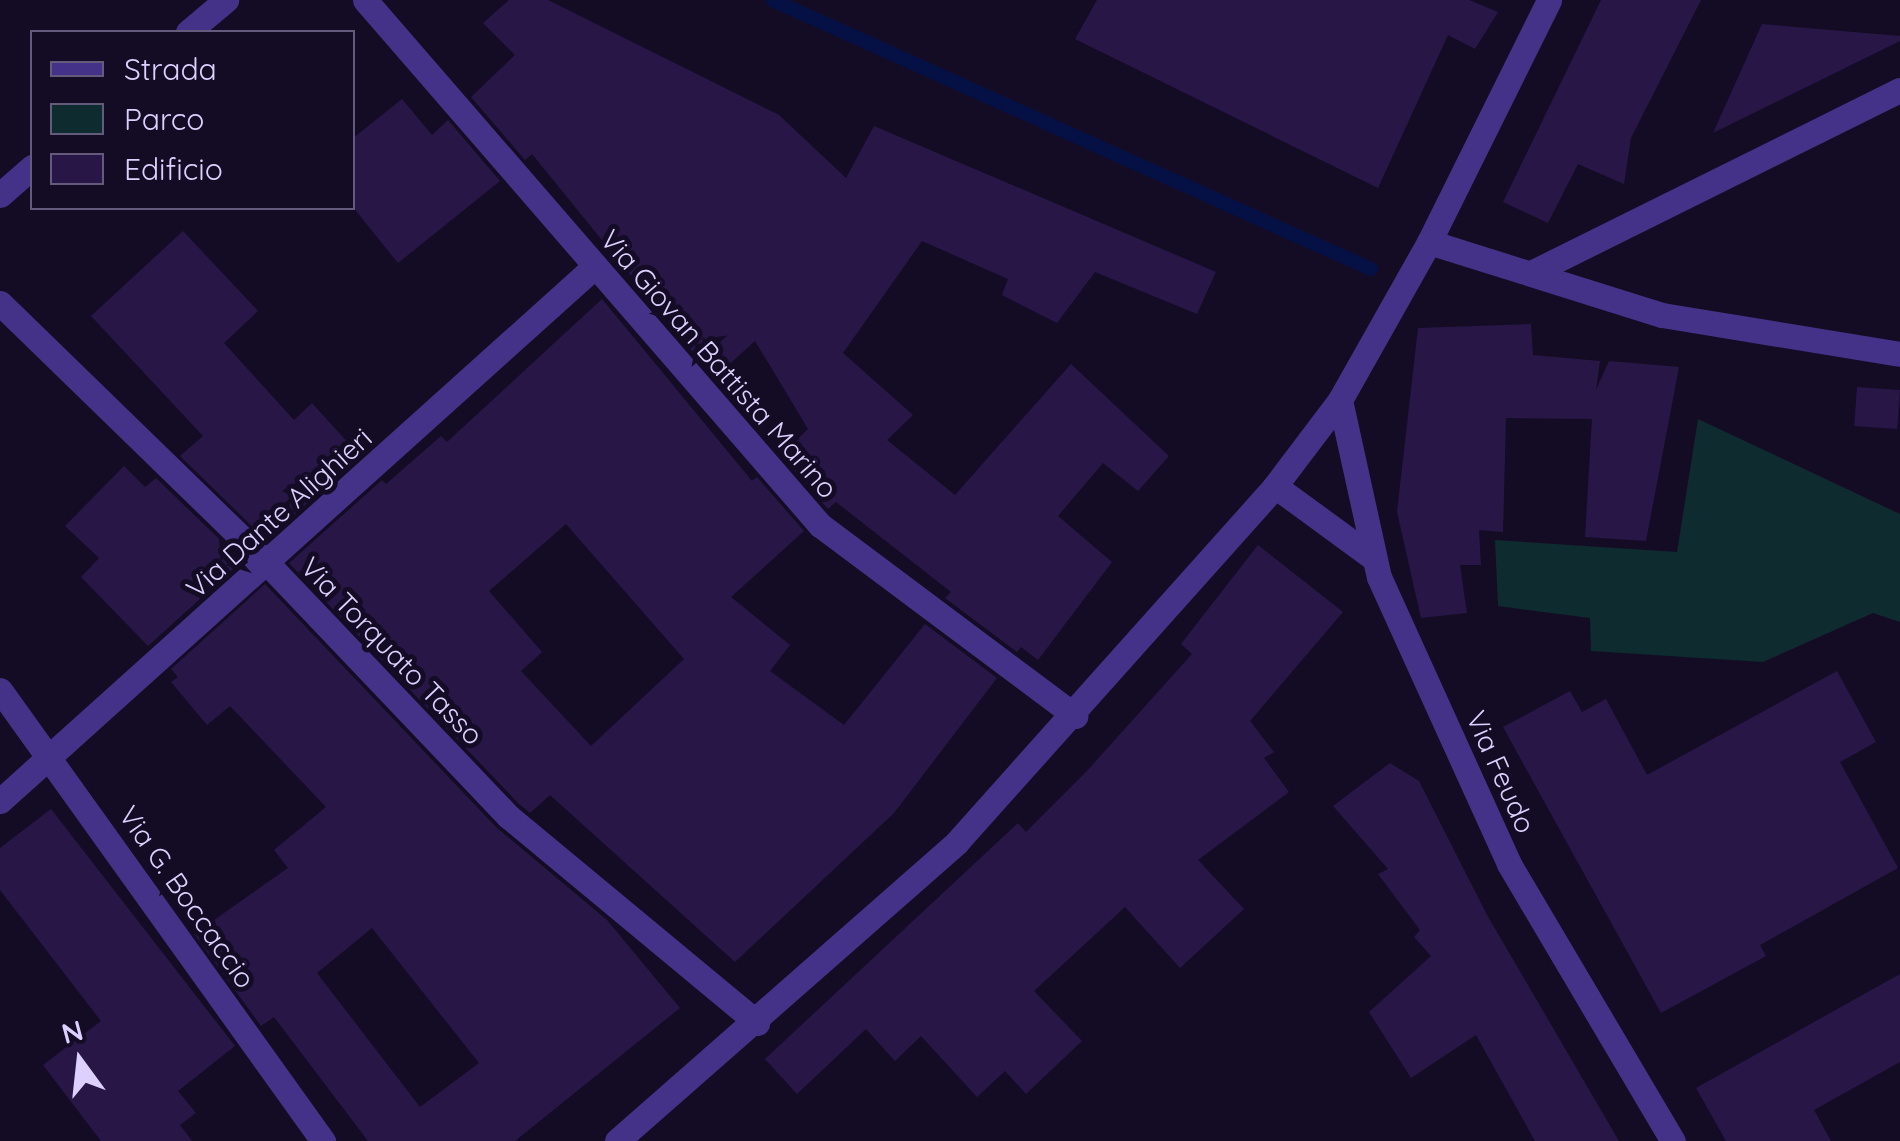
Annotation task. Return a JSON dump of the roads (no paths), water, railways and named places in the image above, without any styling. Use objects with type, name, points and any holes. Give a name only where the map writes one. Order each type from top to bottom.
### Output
[{"type":"street","points":[[190,30],[226,0]]},
{"type":"street","name":"Via Giovan Battista Marino","points":[[365,0],[820,526],[1075,716]]},
{"type":"street","points":[[618,1141],[757,1023],[957,842],[1075,716],[1276,486],[1340,400],[1429,242],[1549,0]]},
{"type":"street","points":[[1535,271],[1900,90]]},
{"type":"street","points":[[0,195],[30,169]]},
{"type":"street","points":[[1429,242],[1535,271],[1662,315],[1900,354]]},
{"type":"street","name":"Via Dante Alighieri","points":[[0,800],[269,565],[595,266]]},
{"type":"street","name":"Via Torquato Tasso","points":[[0,303],[269,565],[508,816],[757,1023]]},
{"type":"street","name":"Via Feudo","points":[[1340,400],[1372,557],[1510,864],[1674,1141]]},
{"type":"street","points":[[1276,486],[1372,557]]},
{"type":"street","name":"Via G. Boccaccio","points":[[0,690],[50,754],[323,1141]]},
{"type":"waterway","points":[[773,0],[1371,269]]}]
